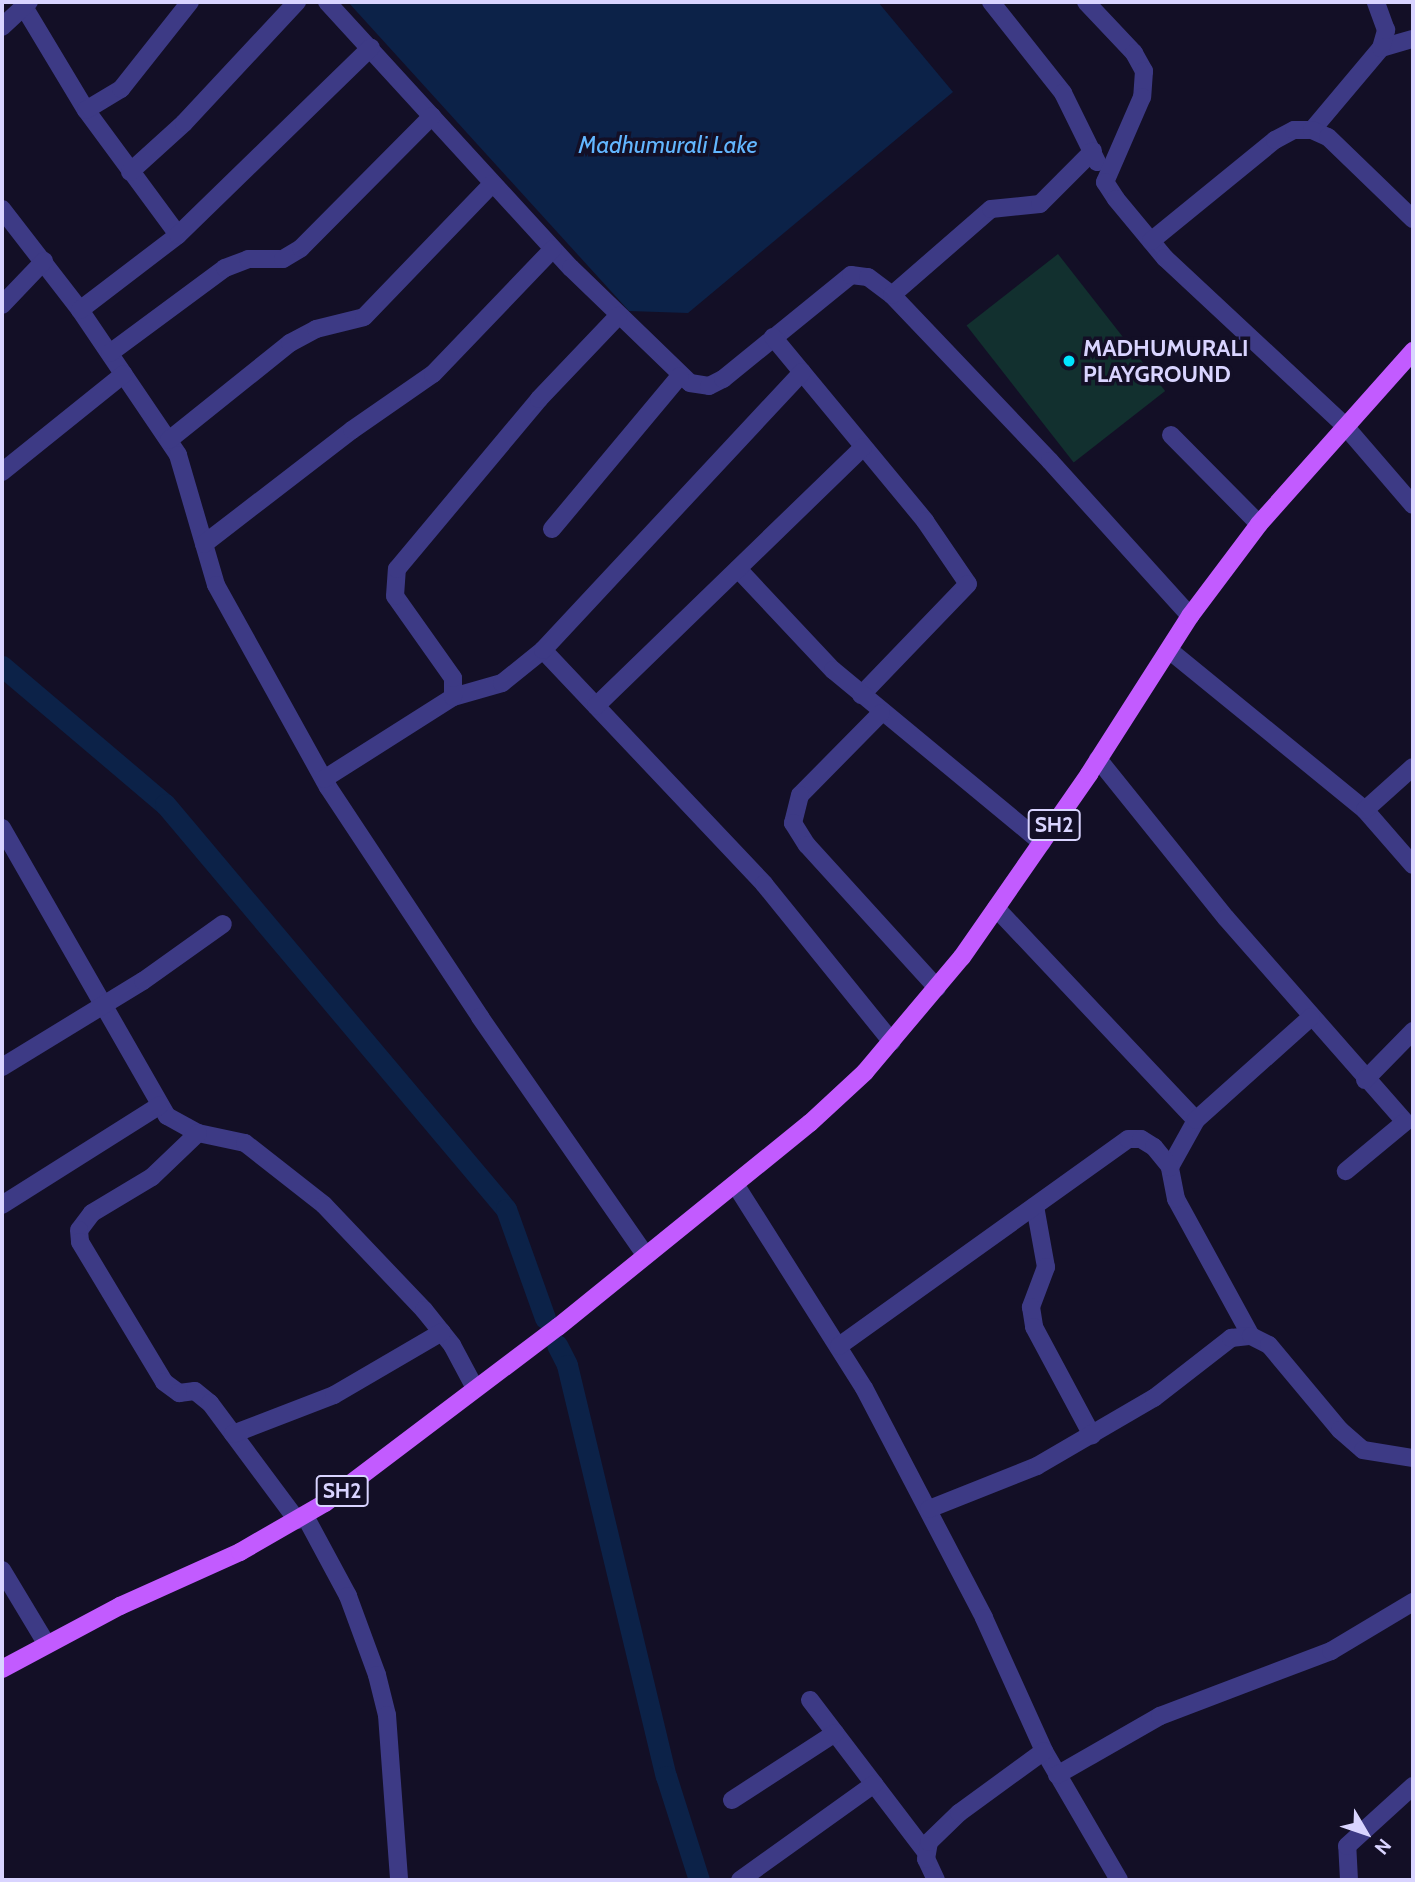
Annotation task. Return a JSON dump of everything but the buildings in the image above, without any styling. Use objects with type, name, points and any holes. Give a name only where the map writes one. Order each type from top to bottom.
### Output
[{"type":"main road","name":"SH2","points":[[2,1669],[46,1643],[301,1518],[475,1388],[810,1123],[892,1042],[937,988],[1042,843],[1190,616],[1259,524],[1413,351]]},
{"type":"street","points":[[86,110],[121,89],[190,2]]},
{"type":"street","points":[[130,172],[184,123],[297,2]]},
{"type":"street","points":[[327,2],[553,249],[680,376],[690,383],[709,386],[851,275],[868,277],[892,295],[1190,616]]},
{"type":"street","points":[[991,2],[1063,93],[1093,151],[1105,182],[1151,241],[1280,369],[1345,426],[1413,505]]},
{"type":"street","points":[[1086,2],[1134,53],[1144,71],[1142,97],[1105,182]]},
{"type":"street","points":[[1312,130],[1381,48],[1386,30],[1376,2]]},
{"type":"street","points":[[2,27],[27,4],[86,110],[178,234]]},
{"type":"street","points":[[1381,48],[1413,39]]},
{"type":"street","points":[[80,310],[178,234],[371,47]]},
{"type":"street","points":[[110,353],[225,268],[248,259],[283,259],[301,248],[432,116]]},
{"type":"street","points":[[1151,241],[1275,140],[1294,130],[1312,130],[1346,151],[1413,219]]},
{"type":"street","points":[[892,295],[991,209],[1040,204],[1093,151]]},
{"type":"street","points":[[169,440],[290,342],[316,330],[364,317],[492,184]]},
{"type":"street","points":[[2,209],[80,310],[169,440],[193,494],[216,585],[239,633],[324,779],[480,1017],[645,1254]]},
{"type":"street","points":[[204,544],[352,430],[433,374],[553,249]]},
{"type":"street","points":[[2,304],[44,261]]},
{"type":"street","points":[[453,697],[453,678],[396,596],[397,569],[539,400],[618,316]]},
{"type":"street","points":[[773,337],[925,521],[968,583],[861,695]]},
{"type":"street","points":[[324,779],[453,697],[502,682],[543,650],[802,372]]},
{"type":"street","points":[[2,472],[124,374]]},
{"type":"street","points":[[552,529],[680,376]]},
{"type":"street","points":[[1171,435],[1259,524]]},
{"type":"street","points":[[596,706],[863,447]]},
{"type":"street","points":[[738,569],[861,695],[1042,843]]},
{"type":"street","points":[[543,650],[810,936],[892,1042]]},
{"type":"street","points":[[1169,650],[1365,810],[1413,865]]},
{"type":"street","points":[[881,713],[800,795],[793,823],[802,839],[937,988]]},
{"type":"street","points":[[1098,759],[1311,1017],[1409,1127],[1346,1171]]},
{"type":"street","points":[[1365,810],[1413,767]]},
{"type":"street","points":[[2,828],[104,1002],[160,1105],[178,1126],[245,1143],[270,1160],[333,1214],[442,1332],[475,1388]]},
{"type":"street","points":[[996,908],[1196,1120]]},
{"type":"street","points":[[3,1062],[143,981],[223,924]]},
{"type":"street","points":[[1170,1167],[1196,1120],[1311,1017]]},
{"type":"street","points":[[1365,1080],[1413,1031]]},
{"type":"street","points":[[2,1205],[160,1105]]},
{"type":"street","points":[[198,1133],[152,1177],[92,1213],[79,1230],[85,1253],[164,1382],[179,1393],[203,1396],[301,1518],[348,1596],[377,1675],[387,1715],[399,1880]]},
{"type":"street","points":[[839,1346],[1128,1139],[1141,1139],[1170,1167],[1176,1199],[1251,1336]]},
{"type":"street","points":[[735,1184],[839,1346],[929,1509],[1044,1751],[1119,1880]]},
{"type":"street","points":[[1035,1206],[1046,1267],[1031,1307],[1034,1327],[1092,1435]]},
{"type":"street","points":[[233,1434],[334,1395],[442,1332]]},
{"type":"street","points":[[929,1509],[1037,1466],[1092,1435],[1154,1398],[1231,1338],[1251,1336],[1269,1345],[1363,1450],[1413,1458]]},
{"type":"street","points":[[2,1570],[46,1643]]},
{"type":"street","points":[[1057,1775],[1160,1716],[1331,1651],[1413,1602]]},
{"type":"street","points":[[810,1700],[925,1851],[931,1878]]},
{"type":"street","points":[[732,1800],[835,1733]]},
{"type":"street","points":[[925,1851],[959,1813],[1044,1751]]},
{"type":"street","points":[[740,1880],[874,1784]]},
{"type":"street","points":[[1349,1880],[1347,1846],[1413,1787]]},
{"type":"green space","name":"MADHUMURALI PLAYGROUND","points":[[1058,254],[1165,391],[1074,463],[967,325]]},
{"type":"water","name":"Madhumurali Lake","points":[[348,2],[878,2],[953,92],[688,313],[629,311]]},
{"type":"waterway","points":[[2,666],[165,804],[506,1209],[545,1318]]},
{"type":"waterway","points":[[557,1345],[567,1365],[666,1776],[699,1880]]},
{"type":"place","name":"MADHUMURALI PLAYGROUND","points":[[1069,361]]}]
